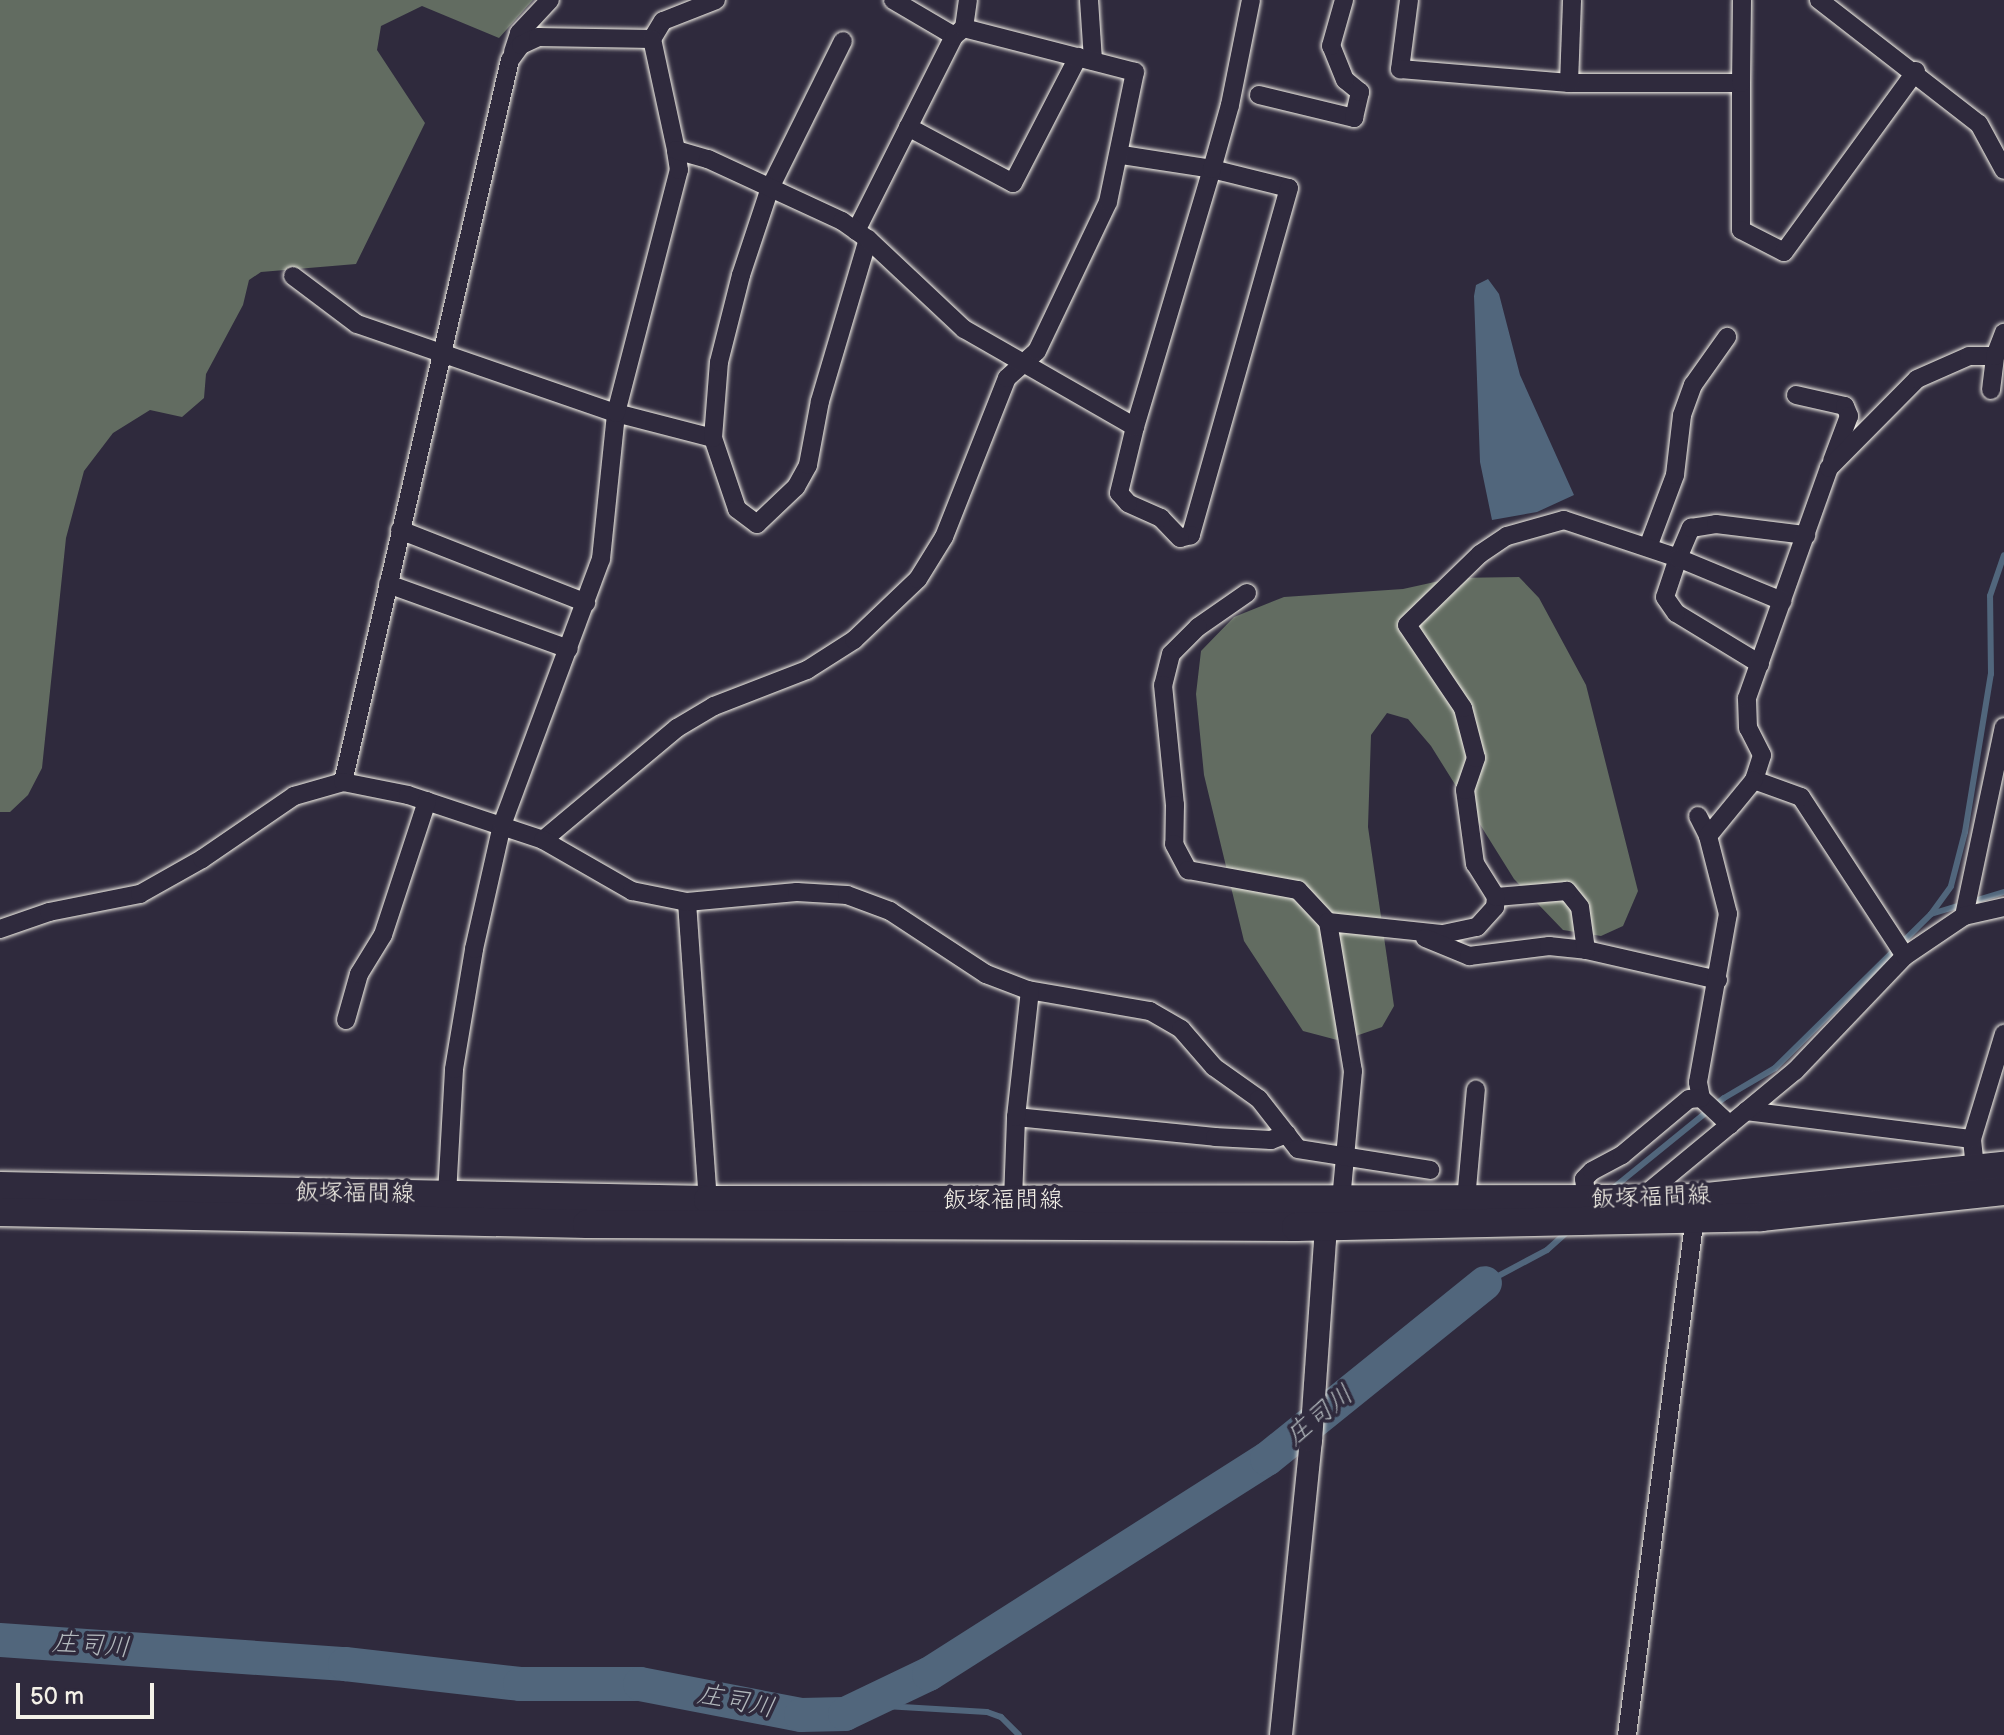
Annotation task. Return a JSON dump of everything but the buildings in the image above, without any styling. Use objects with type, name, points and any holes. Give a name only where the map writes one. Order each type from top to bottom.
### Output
[{"type":"main road","name":"飯塚福間線","points":[[0,1186],[708,1200],[1013,1200],[1331,1209],[1466,1200],[1640,1199],[1696,1209],[2004,1166]]},
{"type":"main road","name":"飯塚福間線","points":[[0,1212],[587,1224],[1331,1209],[1696,1209],[2004,1191]]},
{"type":"street","points":[[343,782],[510,60],[519,33],[550,0]]},
{"type":"street","points":[[447,1195],[454,1069],[502,825],[601,559],[616,413],[679,170],[652,39],[663,21],[716,0]]},
{"type":"street","points":[[543,840],[677,728],[714,706],[807,670],[854,640],[918,579],[944,537],[1007,378],[1044,338],[1108,202],[1122,155],[1135,72],[959,32],[893,0]]},
{"type":"street","points":[[843,41],[770,188],[719,362],[713,438],[737,509],[757,524],[769,517],[808,465],[820,401],[862,235],[908,127],[959,32],[968,0]]},
{"type":"street","points":[[908,127],[1013,183],[1086,59],[1089,0]]},
{"type":"street","points":[[1122,155],[1212,169],[1289,188],[1191,535],[1180,538],[1161,518],[1128,503],[1119,493],[1135,427],[1212,169],[1251,0]]},
{"type":"street","points":[[1259,95],[1354,118],[1360,92],[1345,80],[1331,46],[1344,0]]},
{"type":"street","points":[[1409,0],[1400,69],[1569,83],[1741,83]]},
{"type":"street","points":[[1569,83],[1572,0]]},
{"type":"street","points":[[1742,0],[1741,230],[1784,252],[1916,71]]},
{"type":"street","points":[[1819,0],[1916,71],[1979,124],[2004,170]]},
{"type":"street","points":[[510,60],[521,45],[538,37],[652,39]]},
{"type":"street","points":[[676,150],[770,188],[862,235],[964,329],[1135,427]]},
{"type":"street","points":[[293,276],[357,324],[616,413],[713,438]]},
{"type":"street","points":[[1991,390],[1995,356],[2004,333]]},
{"type":"street","points":[[1648,547],[1675,475],[1682,415],[1693,385],[1727,337]]},
{"type":"street","points":[[1829,468],[1917,379],[1969,356],[1995,356]]},
{"type":"street","points":[[1708,836],[1754,780],[1762,755],[1748,728],[1747,698],[1849,416],[1845,406],[1796,395]]},
{"type":"street","points":[[1328,922],[1416,934],[1477,927],[1495,907],[1496,897],[1475,864],[1465,790],[1476,758],[1463,708],[1407,625],[1480,554],[1507,536],[1577,521],[1782,601]]},
{"type":"street","points":[[1760,664],[1676,613],[1665,597],[1678,558],[1691,528],[1716,524],[1806,535]]},
{"type":"street","points":[[400,530],[586,603]]},
{"type":"street","points":[[388,584],[569,649]]},
{"type":"street","points":[[1247,593],[1198,627],[1171,654],[1163,685],[1175,805],[1174,844],[1188,870],[1298,890],[1328,922],[1353,1071],[1348,1158],[1331,1209],[1281,1735]]},
{"type":"street","points":[[1964,916],[1996,827],[2004,727]]},
{"type":"street","points":[[1754,780],[1801,797],[1905,956]]},
{"type":"street","points":[[0,929],[49,912],[140,894],[182,872],[294,796],[343,782],[427,801],[543,840],[632,891],[687,902],[797,892],[847,895],[890,911],[986,974],[1030,991],[1161,1017],[1259,1099],[1298,1149],[1430,1170]]},
{"type":"street","points":[[346,1020],[359,974],[383,935],[427,801]]},
{"type":"street","points":[[1698,816],[1708,836],[1728,914],[1698,1082],[1701,1098],[1730,1125]]},
{"type":"street","points":[[1496,897],[1567,891],[1580,907],[1586,950]]},
{"type":"street","points":[[687,902],[708,1200]]},
{"type":"street","points":[[1640,1199],[1795,1071],[1905,956],[1964,916],[2004,907]]},
{"type":"street","points":[[1416,934],[1469,956],[1549,946],[1586,950],[1718,980]]},
{"type":"street","points":[[1013,1200],[1016,1117],[1030,991]]},
{"type":"street","points":[[1975,1168],[1972,1139],[2004,1034]]},
{"type":"street","points":[[1466,1200],[1476,1089]]},
{"type":"street","points":[[1587,1200],[1584,1179],[1592,1171],[1622,1155],[1689,1099],[1701,1098]]},
{"type":"street","points":[[1746,1111],[1972,1139]]},
{"type":"street","points":[[1016,1117],[1215,1137],[1271,1140],[1287,1134]]},
{"type":"street","points":[[1627,1735],[1696,1209]]},
{"type":"shaded area","points":[[0,0],[533,0],[499,38],[422,6],[381,26],[377,50],[425,123],[356,264],[261,272],[249,280],[243,305],[206,374],[204,398],[182,417],[150,410],[113,433],[84,471],[66,538],[42,768],[28,795],[10,812],[0,812]]},
{"type":"shaded area","points":[[1519,577],[1539,598],[1586,685],[1638,891],[1623,926],[1601,936],[1563,930],[1514,879],[1431,746],[1408,719],[1387,713],[1371,735],[1368,827],[1394,1006],[1382,1027],[1341,1041],[1303,1031],[1244,941],[1204,775],[1196,694],[1201,651],[1234,617],[1284,597],[1403,589],[1453,578]]},
{"type":"water","points":[[1488,279],[1499,294],[1520,375],[1574,495],[1537,512],[1492,520],[1480,462],[1474,296],[1476,285]]},
{"type":"waterway","points":[[1612,1189],[1724,1098],[1775,1068],[1931,914],[1951,886],[1965,832],[1991,674],[1990,596],[2004,555]]},
{"type":"waterway","points":[[1931,914],[2004,892]]},
{"type":"waterway","points":[[1485,1283],[1547,1250],[1569,1230]]},
{"type":"waterway","name":"庄司川","points":[[0,1640],[345,1664],[520,1684],[640,1684],[801,1715],[845,1714],[929,1674],[1267,1459],[1485,1283]]},
{"type":"waterway","points":[[868,1705],[987,1712],[1001,1717],[1019,1735]]}]
